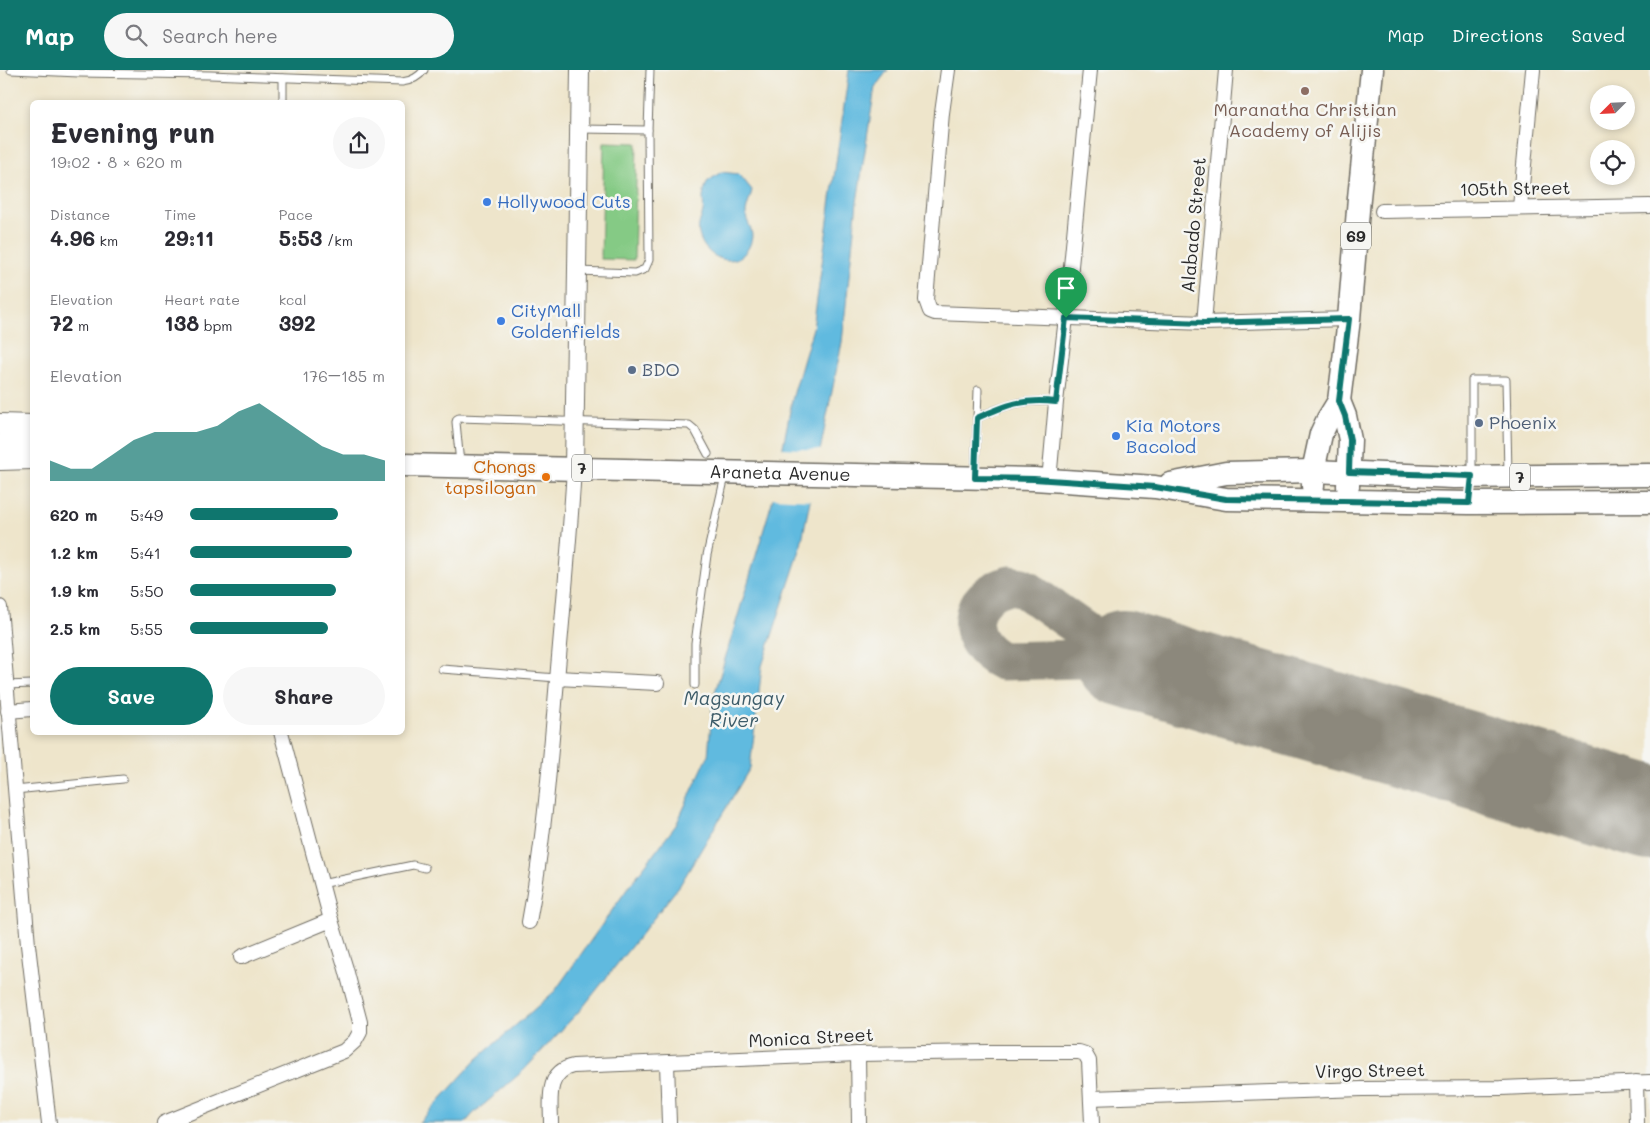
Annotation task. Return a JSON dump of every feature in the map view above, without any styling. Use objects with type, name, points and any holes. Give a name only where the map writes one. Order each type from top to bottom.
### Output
[{"type":"main road","name":"69","points":[[1313,500],[1313,471],[1321,434],[1328,418],[1339,401],[1349,319],[1372,70]]},
{"type":"main road","name":"69","points":[[1339,401],[1350,440],[1348,502]]},
{"type":"main road","points":[[0,424],[30,425]]},
{"type":"main road","points":[[0,444],[30,445]]},
{"type":"main road","points":[[0,460],[30,460]]},
{"type":"main road","name":"Araneta Avenue","points":[[405,465],[726,473],[762,472],[1049,481],[1155,487],[1226,499],[1469,503],[1650,502]]},
{"type":"main road","name":"Araneta Avenue","points":[[1155,487],[1226,473],[1313,471],[1508,477],[1650,475]]},
{"type":"street","points":[[529,922],[541,852],[572,516],[580,70]]},
{"type":"street","points":[[948,70],[942,113],[926,300],[930,311],[935,313],[1204,323],[1349,319]]},
{"type":"street","points":[[1049,481],[1090,70]]},
{"type":"street","name":"Alabado Street","points":[[1204,323],[1226,70]]},
{"type":"street","points":[[1520,207],[1534,70]]},
{"type":"street","name":"105th Street","points":[[1382,211],[1650,206]]},
{"type":"street","points":[[0,606],[5,698],[28,945],[49,1123]]},
{"type":"street","points":[[557,678],[657,683]]},
{"type":"street","points":[[5,698],[30,708]]},
{"type":"street","points":[[164,1123],[344,1051],[355,1041],[360,1032],[360,1022],[282,735]]},
{"type":"street","points":[[241,957],[331,920]]},
{"type":"street","name":"Monica Street","points":[[552,1123],[551,1090],[554,1080],[564,1068],[602,1064],[667,1063],[858,1054],[1079,1052],[1085,1054],[1089,1061],[1091,1098]]},
{"type":"street","points":[[858,1054],[859,1123]]},
{"type":"street","points":[[667,1063],[668,1123]]},
{"type":"street","points":[[1637,1123],[1643,1082]]},
{"type":"street","name":"Virgo Street","points":[[1091,1098],[1362,1089],[1501,1088],[1643,1082]]},
{"type":"street","points":[[1091,1098],[1092,1123]]},
{"type":"lane","points":[[11,70],[210,72],[283,78],[402,82],[417,78],[424,70]]},
{"type":"lane","points":[[577,271],[635,272],[646,269],[649,260],[648,130],[650,70]]},
{"type":"lane","points":[[283,78],[283,100]]},
{"type":"lane","points":[[579,128],[648,130]]},
{"type":"lane","points":[[1469,503],[1472,476],[1472,380],[1506,380],[1508,477]]},
{"type":"lane","points":[[975,478],[978,390]]},
{"type":"lane","points":[[977,418],[1006,405],[1022,401],[1056,402]]},
{"type":"lane","points":[[460,466],[456,422],[459,418],[689,425],[695,430],[708,454]]},
{"type":"lane","points":[[695,685],[695,643],[706,555],[726,473]]},
{"type":"lane","points":[[442,669],[557,678]]},
{"type":"lane","points":[[5,698],[30,685]]},
{"type":"lane","points":[[15,790],[123,779]]},
{"type":"lane","points":[[322,884],[413,866],[424,868]]},
{"type":"green space","points":[[604,142],[637,143],[634,260],[601,259]]},
{"type":"water","name":"Magsungay River","points":[[849,70],[888,70],[875,87],[857,202],[842,342],[800,550],[762,666],[750,768],[680,885],[583,1007],[523,1071],[465,1123],[419,1123],[476,1060],[555,991],[630,885],[676,825],[708,756],[713,699],[772,502],[793,396],[813,328]]},
{"type":"water","points":[[721,172],[739,174],[752,190],[746,212],[752,233],[751,242],[746,251],[732,260],[715,256],[708,251],[699,234],[699,223],[703,212],[703,197],[706,184]]},
{"type":"pier","points":[[780,448],[823,450],[813,500],[770,498]]},
{"type":"taxiway","points":[[1010,585],[1022,587],[1123,658],[1002,661],[989,653],[980,643],[975,631],[974,620],[977,608],[984,598],[995,590],[1010,585]]},
{"type":"runway","points":[[1123,658],[1650,813]]},
{"type":"place","name":"Maranatha Christian Academy of Alijis","points":[[1305,91]]},
{"type":"place","name":"Hollywood Cuts","points":[[487,202]]},
{"type":"place","name":"CityMall Goldenfields","points":[[501,321]]},
{"type":"place","name":"BDO","points":[[632,370]]},
{"type":"place","name":"Phoenix","points":[[1479,423]]},
{"type":"place","name":"Kia Motors Bacolod","points":[[1116,436]]},
{"type":"place","name":"Chongs tapsilogan","points":[[546,477]]},
{"type":"route","points":[[1066,318],[1204,323],[1349,319],[1339,401],[1348,426],[1350,440],[1349,472],[1454,477],[1472,476],[1469,503],[1226,499],[1155,487],[1034,479],[975,478],[977,418],[1006,405],[1022,401],[1056,402],[1066,318]]}]
